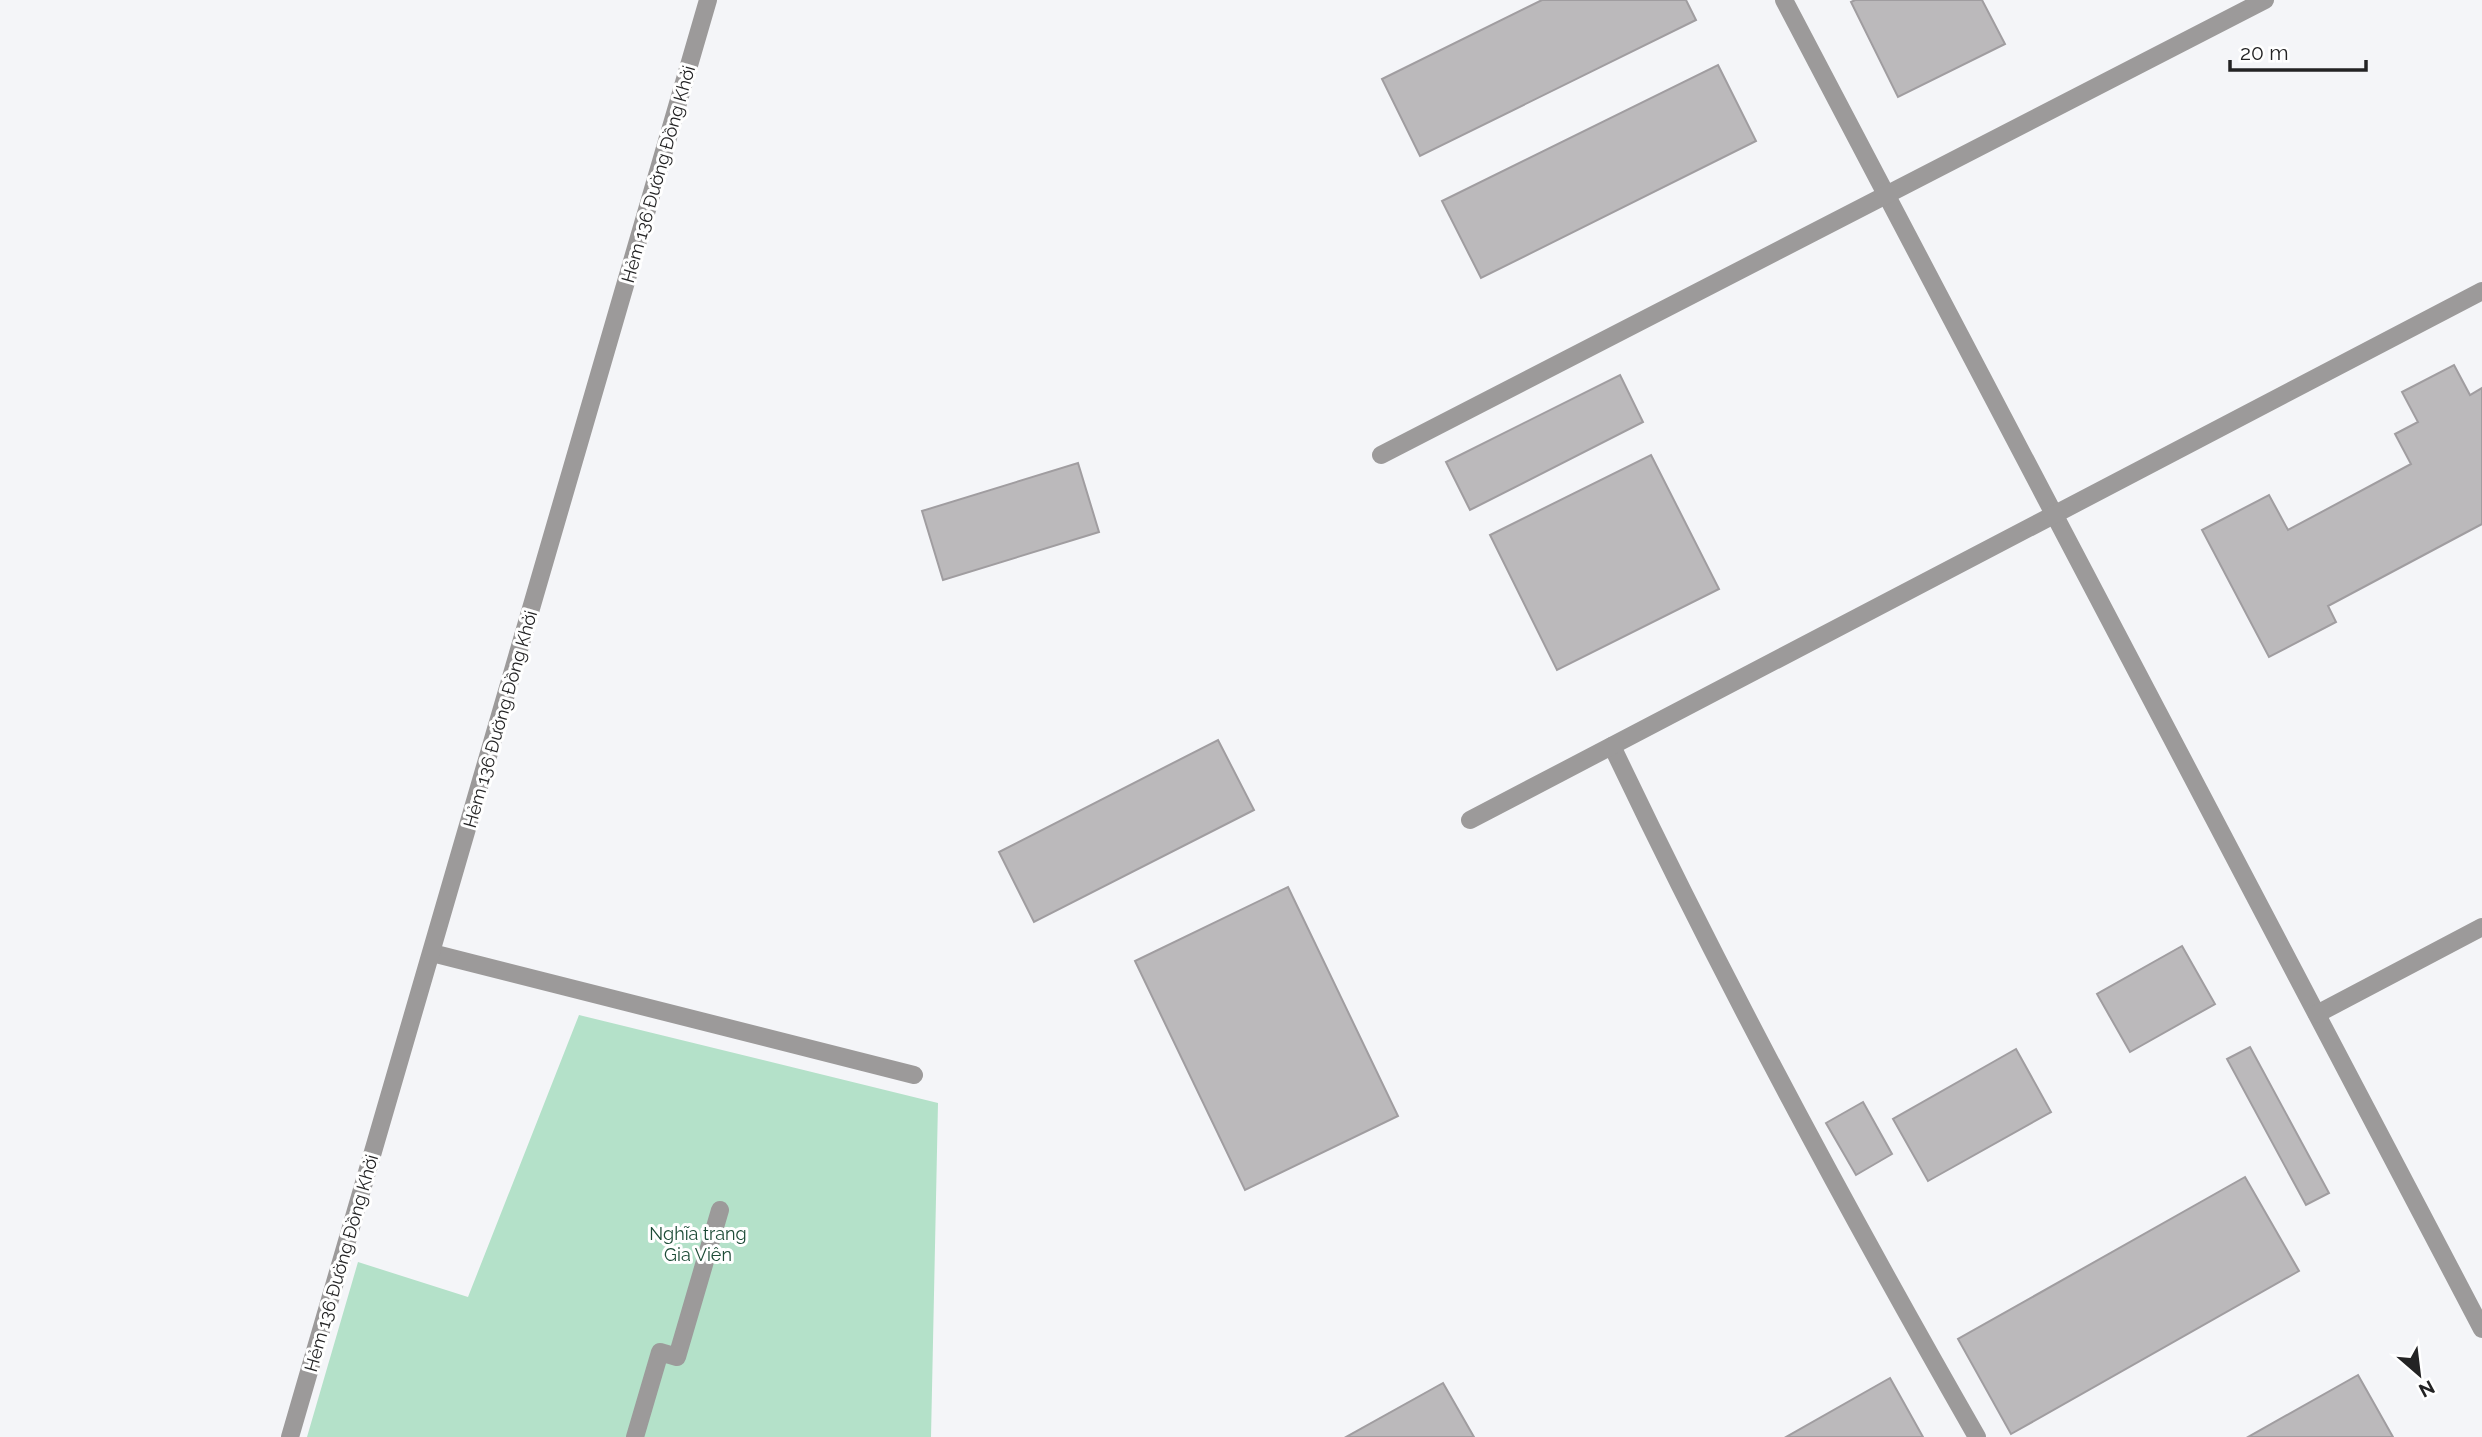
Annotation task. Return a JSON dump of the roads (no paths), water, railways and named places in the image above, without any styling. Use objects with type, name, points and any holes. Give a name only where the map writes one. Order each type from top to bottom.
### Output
[{"type":"street","name":"Hẻm 136 Đường Đồng Khởi","points":[[290,1437],[708,0]]},
{"type":"street","points":[[1784,0],[2482,1329]]},
{"type":"street","points":[[1381,455],[2265,0]]},
{"type":"street","points":[[1470,820],[2482,291]]},
{"type":"street","points":[[1612,746],[1677,883],[1790,1103],[1977,1437]]},
{"type":"street","points":[[2317,1014],[2482,927]]},
{"type":"street","points":[[432,953],[914,1075]]},
{"type":"street","points":[[635,1437],[660,1352],[677,1357],[720,1210]]},
{"type":"park label","name":"Nghĩa trang Gia Viên","points":[[698,1243]]}]
